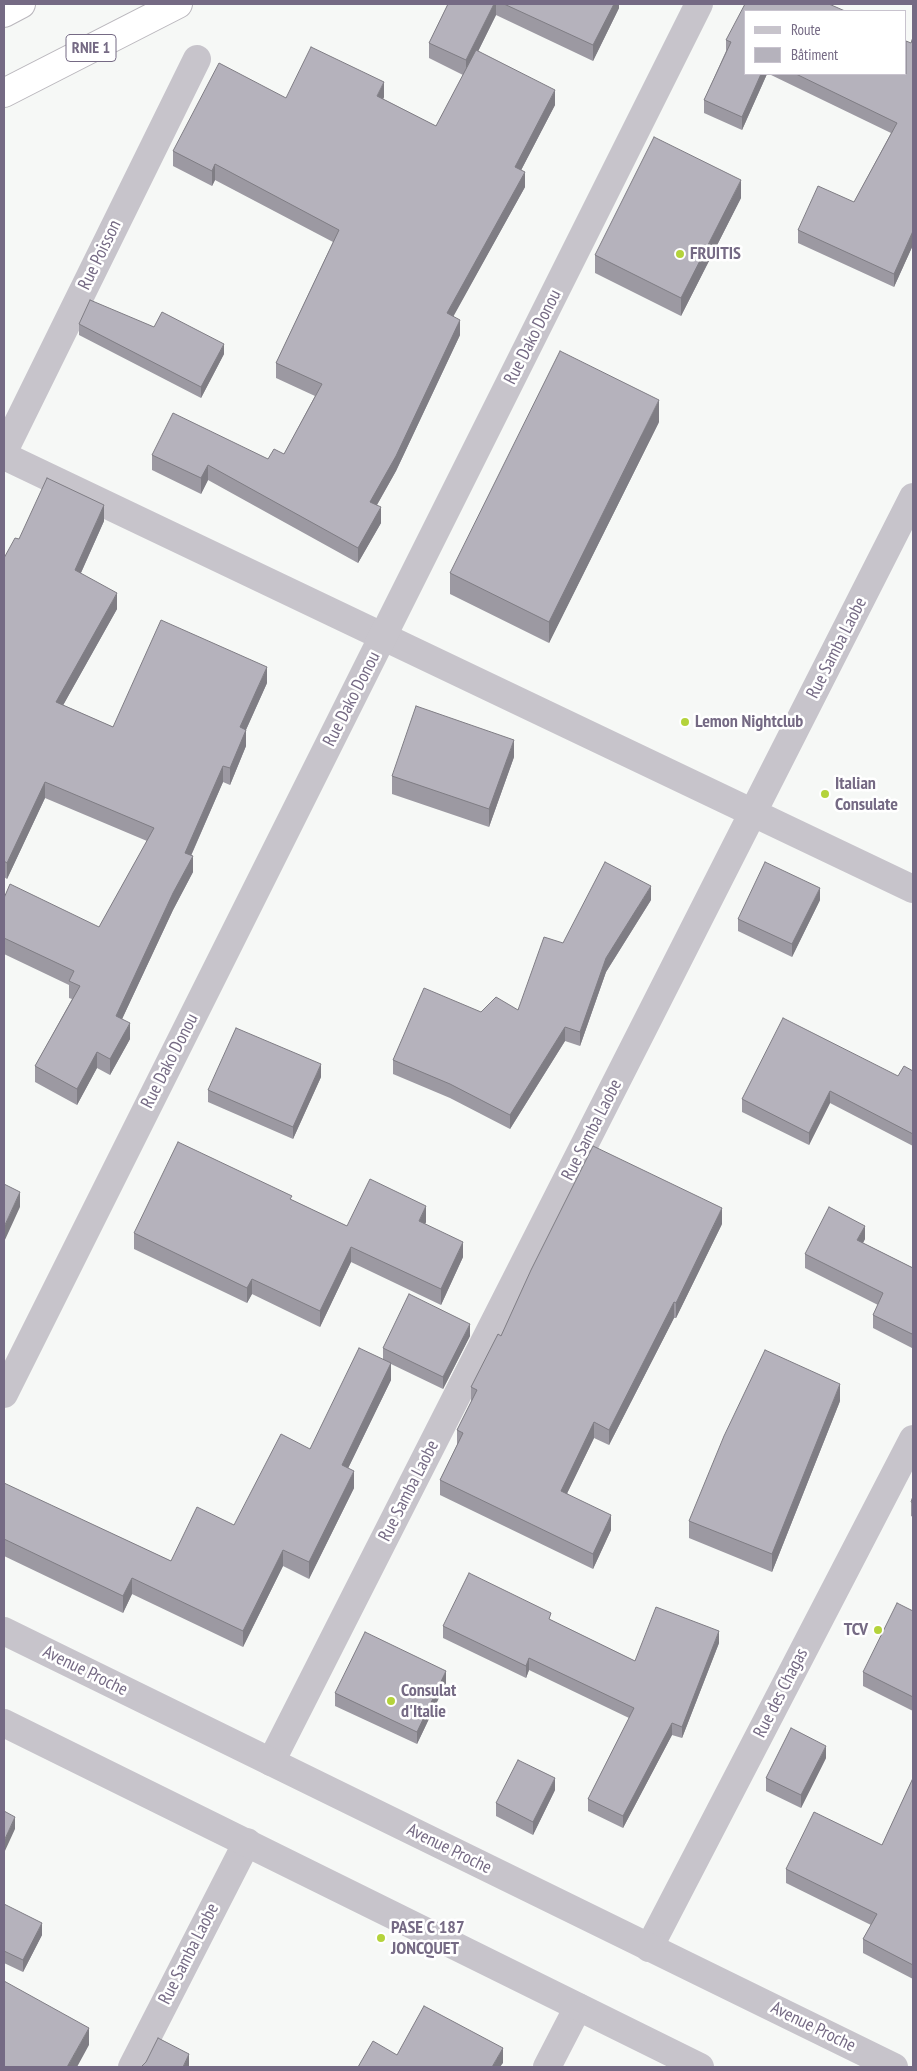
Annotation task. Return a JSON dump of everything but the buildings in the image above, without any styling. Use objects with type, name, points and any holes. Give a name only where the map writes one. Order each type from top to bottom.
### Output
[{"type":"highway","points":[[4,13],[21,4]]},
{"type":"highway","name":"RNIE 1","points":[[4,93],[178,4]]},
{"type":"street","name":"Rue Dako Donou","points":[[4,1394],[699,4]]},
{"type":"street","name":"Rue Poisson","points":[[4,451],[197,59]]},
{"type":"street","points":[[4,456],[913,889]]},
{"type":"street","name":"Rue Samba Laobe","points":[[271,1762],[913,497]]},
{"type":"street","name":"Rue des Chagas","points":[[649,1948],[913,1439]]},
{"type":"street","name":"Avenue Proche","points":[[4,1631],[894,2067]]},
{"type":"street","points":[[4,1723],[700,2067]]},
{"type":"street","name":"Rue Samba Laobe","points":[[132,2067],[247,1842]]},
{"type":"street","points":[[547,2067],[578,2007]]},
{"type":"place","name":"FRUITIS","points":[[680,254]]},
{"type":"place","name":"Lemon Nightclub","points":[[685,722]]},
{"type":"place","name":"Italian Consulate","points":[[825,794]]},
{"type":"place","name":"TCV","points":[[878,1630]]},
{"type":"place","name":"Consulat d'Italie","points":[[391,1701]]},
{"type":"place","name":"PASE C 187 JONCQUET","points":[[381,1938]]}]
